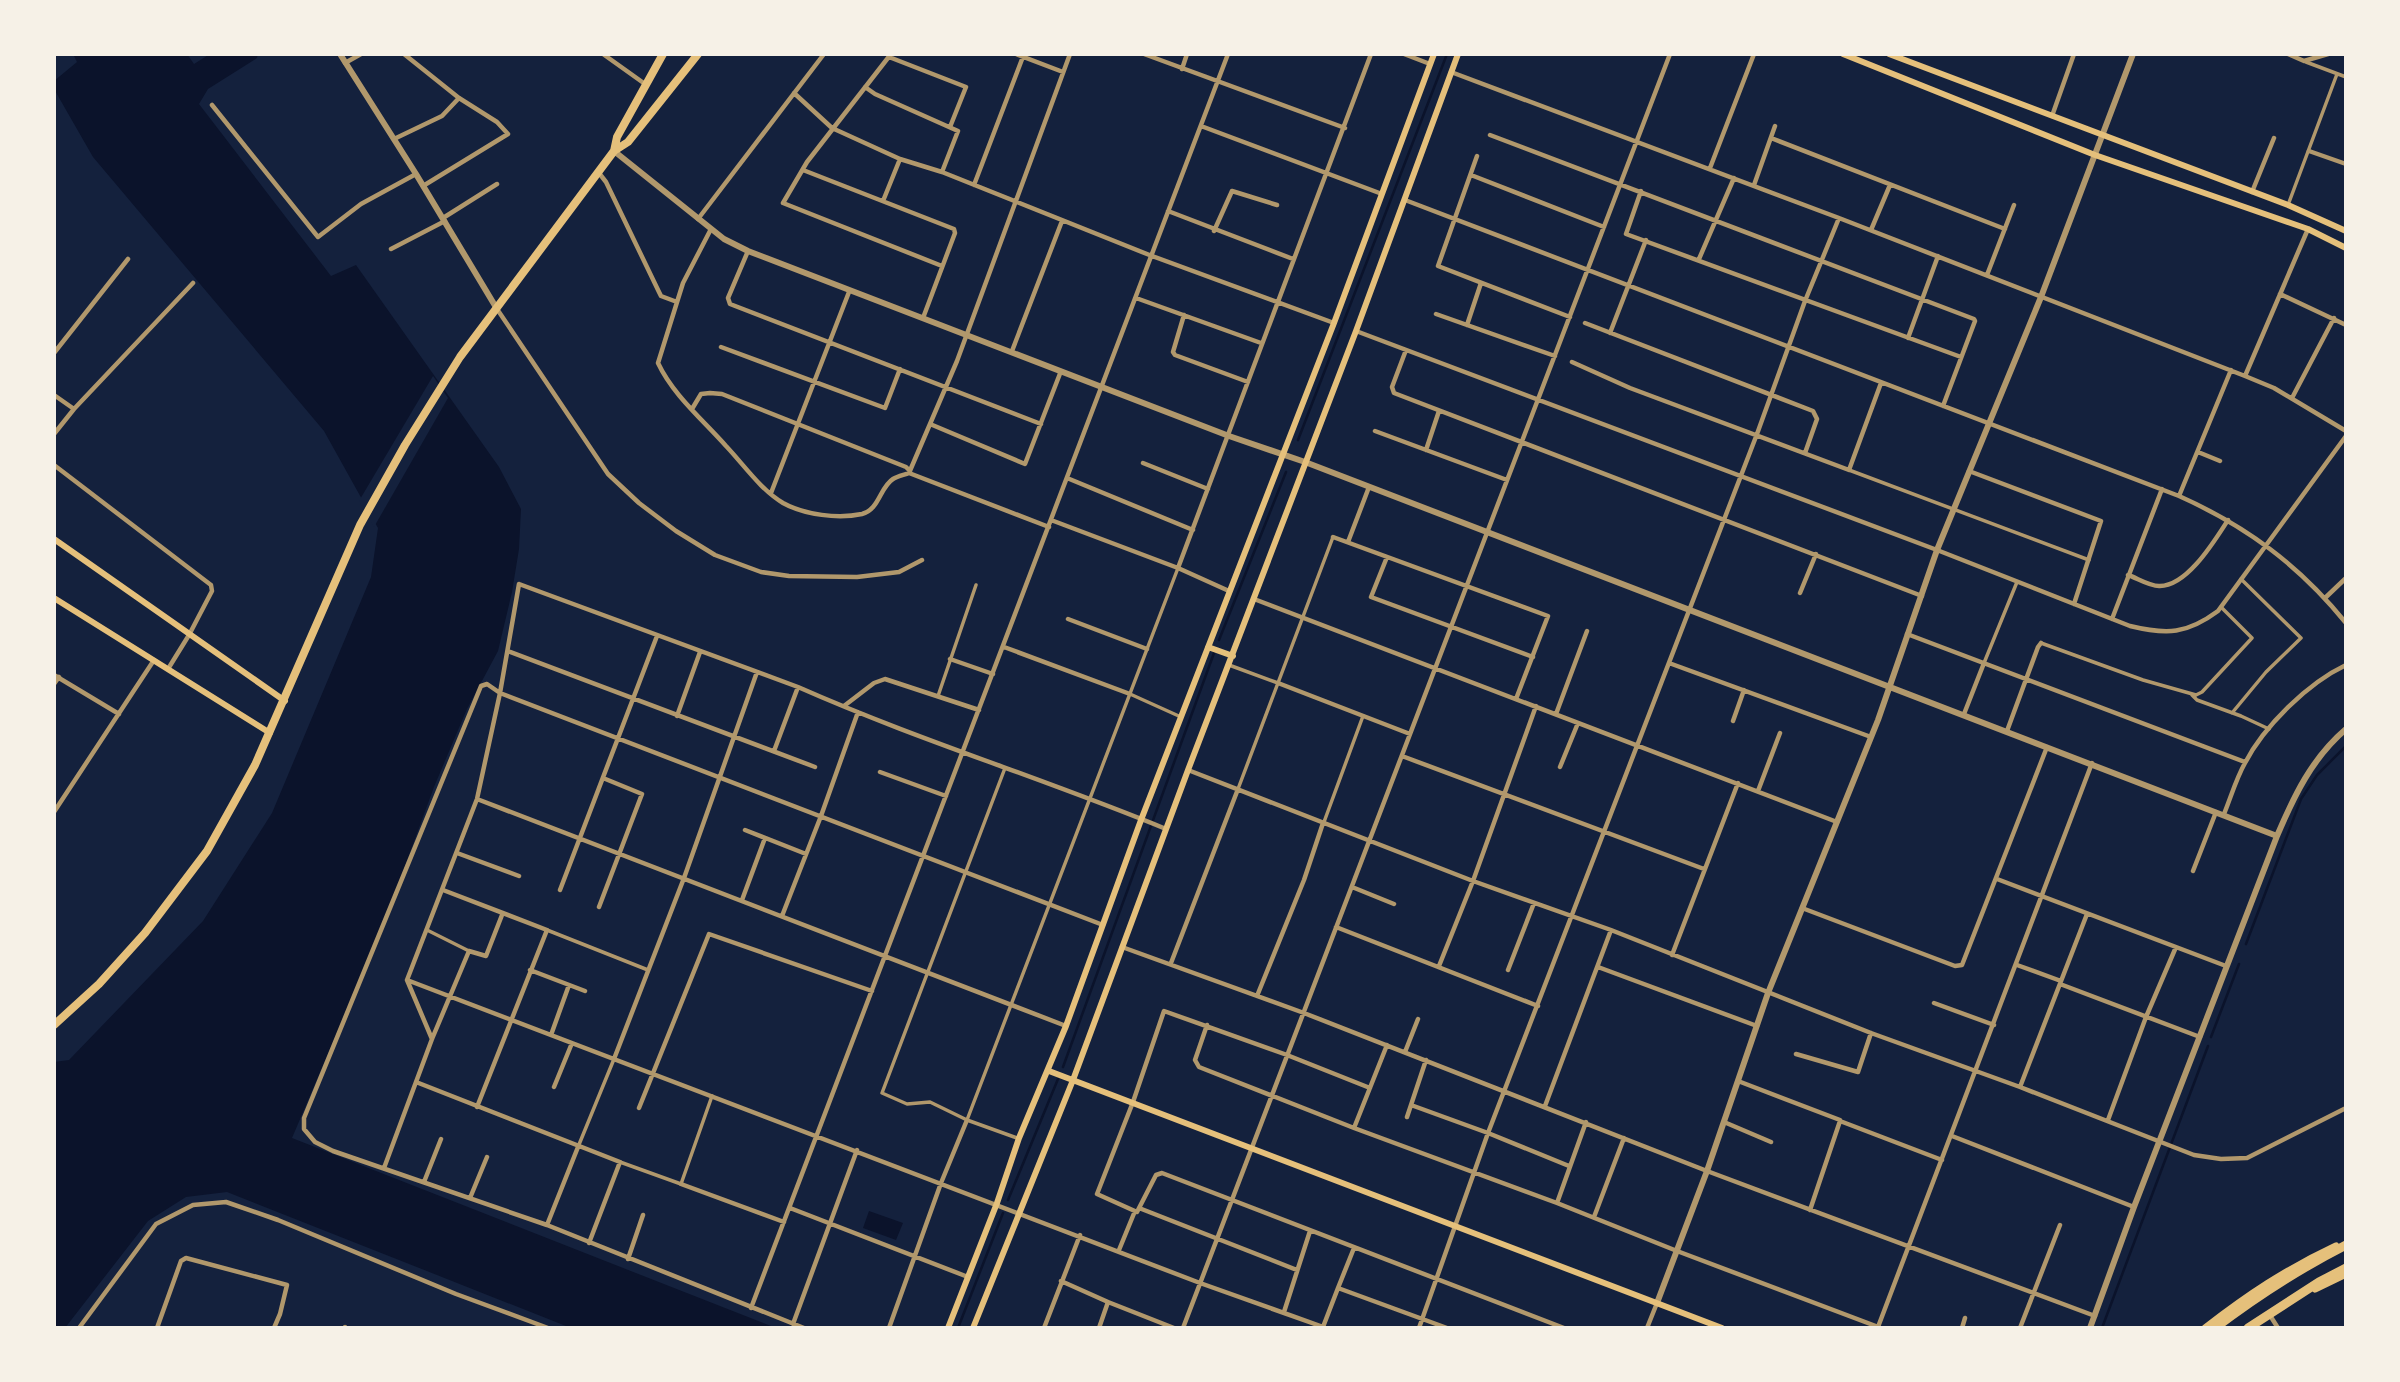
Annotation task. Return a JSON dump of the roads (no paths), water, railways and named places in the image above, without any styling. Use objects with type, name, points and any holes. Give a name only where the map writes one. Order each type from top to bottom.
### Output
[{"type":"highway","points":[[614,152],[617,137],[663,54]]},
{"type":"highway","points":[[54,1025],[123,959],[187,880],[242,792],[285,701],[360,525],[440,387],[614,152],[628,142],[698,54]]},
{"type":"highway","points":[[2215,1328],[2257,1295],[2346,1243]]},
{"type":"highway","points":[[2248,1328],[2309,1288],[2346,1268]]},
{"type":"main road","points":[[948,1328],[997,1203],[1019,1138],[1066,1026],[1141,820],[1334,323],[1434,54]]},
{"type":"main road","points":[[973,1328],[1073,1080],[1458,54]]},
{"type":"main road","points":[[1843,54],[2095,155],[2308,229],[2346,248]]},
{"type":"main road","points":[[1894,55],[2288,205],[2346,231]]},
{"type":"main road","points":[[2183,185],[2189,168]]},
{"type":"main road","points":[[54,539],[285,701]]},
{"type":"main road","points":[[54,598],[270,733]]},
{"type":"main road","points":[[1208,647],[1233,656]]},
{"type":"main road","points":[[1049,1070],[1722,1328]]},
{"type":"main road","points":[[2204,1328],[2256,1289],[2302,1262],[2346,1243]]},
{"type":"main road","points":[[2256,1328],[2319,1287],[2346,1274]]},
{"type":"street","points":[[340,54],[497,309],[608,474],[639,503],[676,531],[715,555],[761,572],[789,576],[857,577],[899,572],[922,561]]},
{"type":"street","points":[[345,63],[361,54]]},
{"type":"street","points":[[404,54],[459,98],[497,122],[508,134],[423,186]]},
{"type":"street","points":[[603,54],[613,64],[645,84]]},
{"type":"street","points":[[698,219],[824,54]]},
{"type":"street","points":[[1016,54],[1063,72]]},
{"type":"street","points":[[711,229],[683,283],[658,363],[663,374],[771,494],[795,509],[825,515],[862,514],[871,510],[894,478],[909,472],[967,334],[1070,54]]},
{"type":"street","points":[[1144,54],[1345,128]]},
{"type":"street","points":[[1182,69],[1187,54]]},
{"type":"street","points":[[751,1308],[1228,54]]},
{"type":"street","points":[[889,1328],[941,1183],[1229,436],[1261,343],[1371,54]]},
{"type":"street","points":[[1404,54],[1430,64]]},
{"type":"street","points":[[1183,1328],[1670,54]]},
{"type":"street","points":[[1710,168],[1754,54]]},
{"type":"street","points":[[2051,117],[2074,54]]},
{"type":"street","points":[[1647,1328],[1707,1171],[1768,993],[1838,822],[1937,550],[2041,297],[2133,54]]},
{"type":"street","points":[[2288,54],[2346,77]]},
{"type":"street","points":[[2304,61],[2329,54]]},
{"type":"street","points":[[942,266],[785,205],[782,200],[832,128],[890,55],[966,87],[950,127]]},
{"type":"street","points":[[974,185],[1023,55]]},
{"type":"street","points":[[1356,331],[1937,550],[2112,619],[2155,632],[2188,629],[2204,621],[2221,607],[2346,433],[2292,398],[2231,370],[1710,168],[1636,143],[1451,72]]},
{"type":"street","points":[[2288,205],[2337,74]]},
{"type":"street","points":[[865,87],[958,131],[942,172]]},
{"type":"street","points":[[794,93],[832,128],[900,159],[942,172],[1152,256],[1334,323]]},
{"type":"street","points":[[394,139],[442,116],[459,98]]},
{"type":"street","points":[[212,105],[318,237],[361,204],[416,174]]},
{"type":"street","points":[[1201,126],[1382,194]]},
{"type":"street","points":[[1754,185],[1776,127]]},
{"type":"street","points":[[1490,135],[1975,320],[1943,406]]},
{"type":"street","points":[[1771,138],[2006,229]]},
{"type":"street","points":[[2252,192],[2274,138]]},
{"type":"street","points":[[2309,151],[2346,164]]},
{"type":"street","points":[[614,152],[724,239],[748,251],[1229,436],[1488,531],[2277,836]]},
{"type":"street","points":[[1477,156],[1438,266],[1570,317]]},
{"type":"street","points":[[883,201],[900,159]]},
{"type":"street","points":[[803,170],[954,229],[955,233],[923,318]]},
{"type":"street","points":[[599,173],[606,182],[661,296],[677,302]]},
{"type":"street","points":[[1471,175],[1604,227]]},
{"type":"street","points":[[1699,259],[1734,178]]},
{"type":"street","points":[[391,249],[444,220],[496,184]]},
{"type":"street","points":[[1871,230],[1890,186]]},
{"type":"street","points":[[1214,231],[1232,191],[1277,205]]},
{"type":"street","points":[[1641,191],[1626,234],[1961,357]]},
{"type":"street","points":[[1405,200],[2179,496],[2228,520],[2265,544],[2302,574],[2346,623]]},
{"type":"street","points":[[1987,275],[2014,205]]},
{"type":"street","points":[[1168,211],[1214,231],[1293,259]]},
{"type":"street","points":[[1419,1328],[1488,1133],[1839,218]]},
{"type":"street","points":[[1012,351],[1062,220]]},
{"type":"street","points":[[2245,376],[2308,229]]},
{"type":"street","points":[[1610,333],[1646,240]]},
{"type":"street","points":[[748,251],[728,298],[730,304],[1041,424]]},
{"type":"street","points":[[1908,338],[1938,256]]},
{"type":"street","points":[[54,353],[128,259]]},
{"type":"street","points":[[54,434],[193,283]]},
{"type":"street","points":[[1467,325],[1481,284]]},
{"type":"street","points":[[771,494],[849,292]]},
{"type":"street","points":[[2280,294],[2346,325]]},
{"type":"street","points":[[1136,298],[1261,343]]},
{"type":"street","points":[[1436,314],[1555,356]]},
{"type":"street","points":[[1184,315],[1172,352],[1248,382]]},
{"type":"street","points":[[2292,398],[2334,318]]},
{"type":"street","points":[[1585,323],[1816,414],[1817,419],[1805,453]]},
{"type":"street","points":[[721,347],[814,379],[885,408],[900,369]]},
{"type":"street","points":[[1406,350],[1392,391],[1922,596]]},
{"type":"street","points":[[1572,362],[1630,388],[2089,560]]},
{"type":"street","points":[[2179,496],[2231,370]]},
{"type":"street","points":[[929,424],[1025,464],[1061,371]]},
{"type":"street","points":[[1849,470],[1881,383]]},
{"type":"street","points":[[692,409],[701,394],[722,394],[1049,527]]},
{"type":"street","points":[[54,395],[75,409]]},
{"type":"street","points":[[1426,450],[1439,411]]},
{"type":"street","points":[[1375,431],[1507,480]]},
{"type":"street","points":[[2198,452],[2220,461]]},
{"type":"street","points":[[1143,463],[1208,489]]},
{"type":"street","points":[[54,465],[211,585],[212,592],[168,669]]},
{"type":"street","points":[[1969,471],[2101,522],[2074,604]]},
{"type":"street","points":[[1067,478],[1193,530]]},
{"type":"street","points":[[1348,542],[1370,486]]},
{"type":"street","points":[[2112,619],[2161,489]]},
{"type":"street","points":[[1051,520],[1178,568],[1230,591]]},
{"type":"street","points":[[2128,575],[2159,586],[2173,583],[2204,556],[2228,520]]},
{"type":"street","points":[[1171,963],[1333,537],[1548,616],[1516,699]]},
{"type":"street","points":[[1800,593],[1815,554]]},
{"type":"street","points":[[1387,557],[1371,597],[1533,657]]},
{"type":"street","points":[[2325,597],[2346,578]]},
{"type":"street","points":[[2232,713],[2266,672],[2301,638],[2241,579]]},
{"type":"street","points":[[1964,714],[2017,582]]},
{"type":"street","points":[[432,1039],[407,980],[477,799],[500,693],[519,584],[798,687],[843,707],[1166,829]]},
{"type":"street","points":[[938,696],[976,585]]},
{"type":"street","points":[[1254,599],[1838,822]]},
{"type":"street","points":[[2192,695],[2202,692],[2252,638],[2221,607]]},
{"type":"street","points":[[1068,619],[1147,649]]},
{"type":"street","points":[[1556,714],[1587,631]]},
{"type":"street","points":[[1907,634],[2245,762]]},
{"type":"street","points":[[560,890],[657,636]]},
{"type":"street","points":[[2007,731],[2041,643],[2192,695],[2197,700],[2269,729]]},
{"type":"street","points":[[1004,646],[1130,694],[1181,717]]},
{"type":"street","points":[[508,651],[815,767]]},
{"type":"street","points":[[677,716],[700,652]]},
{"type":"street","points":[[950,659],[993,674]]},
{"type":"street","points":[[54,812],[154,660]]},
{"type":"street","points":[[1669,663],[1871,737]]},
{"type":"street","points":[[1229,665],[1410,734]]},
{"type":"street","points":[[2193,871],[2245,762],[2269,729],[2288,707],[2313,686],[2346,665]]},
{"type":"street","points":[[547,1226],[684,878],[757,672]]},
{"type":"street","points":[[54,684],[57,676],[119,714]]},
{"type":"street","points":[[843,707],[874,683],[885,679],[979,710]]},
{"type":"street","points":[[804,1328],[547,1226],[333,1151],[315,1142],[304,1129],[304,1118],[442,785],[475,697],[484,684],[500,693],[1103,925]]},
{"type":"street","points":[[774,752],[798,687]]},
{"type":"street","points":[[1733,720],[1744,690]]},
{"type":"street","points":[[1439,966],[1473,881],[1536,706]]},
{"type":"street","points":[[782,916],[858,712]]},
{"type":"street","points":[[1257,996],[1304,880],[1363,716]]},
{"type":"street","points":[[1560,767],[1578,723]]},
{"type":"street","points":[[2090,1328],[2134,1208],[2163,1143],[2226,966],[2277,836],[2295,795],[2315,762],[2346,729]]},
{"type":"street","points":[[1758,791],[1780,733]]},
{"type":"street","points":[[1802,908],[1957,967],[1964,962],[2047,746]]},
{"type":"street","points":[[1402,756],[1704,869]]},
{"type":"street","points":[[1207,1025],[1195,1060],[1199,1067],[1354,1129],[1557,1203],[1879,1327],[2092,763]]},
{"type":"street","points":[[1005,766],[881,1093],[907,1104],[930,1102],[967,1120],[1019,1138]]},
{"type":"street","points":[[1188,770],[1473,881],[1611,930],[1871,1033],[2108,1120],[2181,1151],[2221,1159],[2247,1158],[2346,1108]]},
{"type":"street","points":[[880,772],[946,796]]},
{"type":"street","points":[[599,907],[642,793],[603,778]]},
{"type":"street","points":[[1672,955],[1738,783]]},
{"type":"street","points":[[477,799],[1066,1026]]},
{"type":"street","points":[[744,830],[806,854]]},
{"type":"street","points":[[742,901],[765,838]]},
{"type":"street","points":[[457,853],[519,876]]},
{"type":"street","points":[[1997,879],[2226,966]]},
{"type":"street","points":[[1352,887],[1394,904]]},
{"type":"street","points":[[443,890],[648,970]]},
{"type":"street","points":[[1507,970],[1534,903]]},
{"type":"street","points":[[2020,1087],[2087,914]]},
{"type":"street","points":[[426,930],[486,957],[502,915]]},
{"type":"street","points":[[1336,927],[1538,1006]]},
{"type":"street","points":[[477,1107],[547,930]]},
{"type":"street","points":[[1545,1106],[1611,930]]},
{"type":"street","points":[[639,1108],[709,934],[872,991]]},
{"type":"street","points":[[1122,947],[1304,1013],[1707,1171],[2095,1316]]},
{"type":"street","points":[[2108,1120],[2146,1017],[2176,947]]},
{"type":"street","points":[[384,1168],[432,1039],[469,951]]},
{"type":"street","points":[[2017,965],[2200,1037]]},
{"type":"street","points":[[1598,967],[1757,1026]]},
{"type":"street","points":[[530,970],[585,990]]},
{"type":"street","points":[[407,980],[997,1203],[1200,1283],[1324,1327],[1354,1248]]},
{"type":"street","points":[[551,1035],[569,985]]},
{"type":"street","points":[[1934,1003],[1994,1025]]},
{"type":"street","points":[[1297,1270],[1099,1196],[1097,1192],[1133,1102],[1163,1012],[1166,1010],[1207,1025],[1370,1088]]},
{"type":"street","points":[[1405,1052],[1418,1019]]},
{"type":"street","points":[[1796,1054],[1857,1074],[1871,1033]]},
{"type":"street","points":[[554,1087],[572,1043]]},
{"type":"street","points":[[1354,1129],[1387,1045]]},
{"type":"street","points":[[1406,1117],[1426,1060]]},
{"type":"street","points":[[1738,1081],[1942,1160]]},
{"type":"street","points":[[416,1082],[579,1147],[784,1222]]},
{"type":"street","points":[[681,1184],[712,1096]]},
{"type":"street","points":[[1411,1105],[1569,1166]]},
{"type":"street","points":[[1810,1210],[1840,1120]]},
{"type":"street","points":[[1557,1203],[1586,1122]]},
{"type":"street","points":[[1724,1122],[1771,1142]]},
{"type":"street","points":[[1952,1136],[2134,1208]]},
{"type":"street","points":[[1594,1217],[1624,1138]]},
{"type":"street","points":[[424,1182],[441,1139]]},
{"type":"street","points":[[793,1324],[857,1150]]},
{"type":"street","points":[[470,1198],[487,1157]]},
{"type":"street","points":[[589,1243],[620,1162]]},
{"type":"street","points":[[1119,1250],[1137,1209],[1159,1173],[1564,1328]]},
{"type":"street","points":[[79,1328],[156,1224],[193,1205],[226,1202],[278,1220],[456,1294],[548,1328]]},
{"type":"street","points":[[790,1208],[968,1277]]},
{"type":"street","points":[[628,1259],[643,1215]]},
{"type":"street","points":[[2020,1328],[2060,1225]]},
{"type":"street","points":[[1284,1312],[1310,1231]]},
{"type":"street","points":[[1044,1328],[1080,1235]]},
{"type":"street","points":[[157,1328],[183,1259],[186,1258],[287,1285],[274,1328]]},
{"type":"street","points":[[1061,1281],[1174,1328]]},
{"type":"street","points":[[1338,1288],[1447,1328]]},
{"type":"street","points":[[1099,1328],[1108,1302]]},
{"type":"street","points":[[2271,1317],[2278,1328]]},
{"type":"street","points":[[1962,1328],[1965,1318]]},
{"type":"street","points":[[1302,1328],[1305,1320]]},
{"type":"water","points":[[73,54],[187,54],[194,64],[210,54],[258,54],[257,58],[208,89],[199,104],[331,276],[356,265],[499,467],[521,509],[519,549],[498,651],[467,709],[434,787],[387,915],[292,1138],[776,1328],[571,1328],[227,1192],[186,1197],[148,1221],[65,1328],[54,1328],[54,1062],[69,1060],[203,921],[272,813],[371,577],[378,528],[324,431],[93,157],[54,89],[54,81],[77,62]]},
{"type":"water","points":[[869,1211],[903,1223],[896,1240],[863,1228]]},
{"type":"waterway","points":[[1298,440],[1447,54]]},
{"type":"waterway","points":[[1219,640],[1286,472]]},
{"type":"waterway","points":[[1063,1067],[1214,653]]},
{"type":"waterway","points":[[2246,944],[2301,799],[2317,775],[2346,746]]},
{"type":"waterway","points":[[2211,1037],[2239,964]]},
{"type":"waterway","points":[[2102,1328],[2208,1046]]},
{"type":"waterway","points":[[1008,1200],[1058,1079]]},
{"type":"waterway","points":[[958,1328],[1003,1213]]}]
